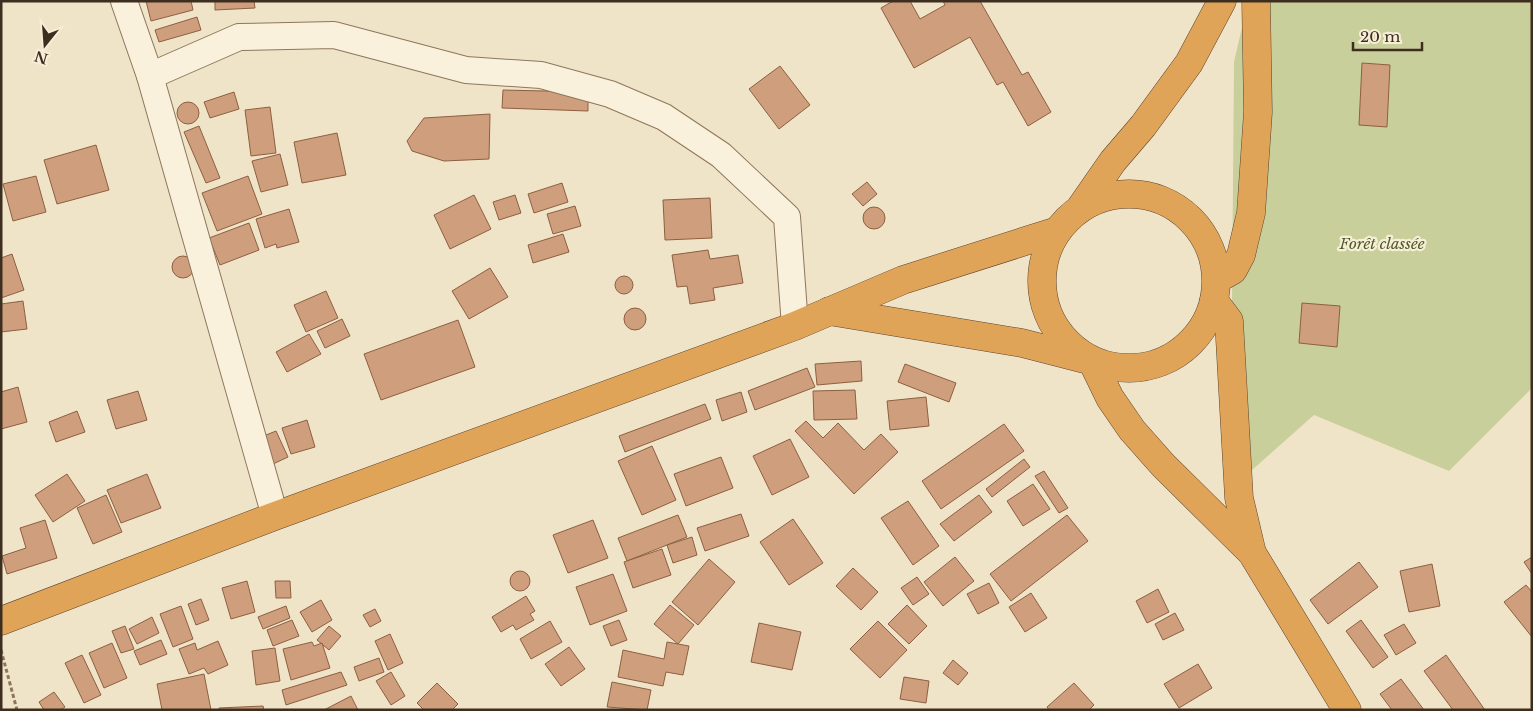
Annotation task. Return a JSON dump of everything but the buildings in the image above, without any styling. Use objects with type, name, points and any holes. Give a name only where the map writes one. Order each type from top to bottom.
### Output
[{"type":"highway","points":[[1222,1],[1189,63],[1143,126],[1113,161],[1081,207],[1057,231],[1045,253],[1041,278],[1044,304],[1054,328],[1071,347],[1092,361],[1110,398],[1132,430],[1163,465],[1252,553],[1347,710]]},
{"type":"highway","points":[[829,311],[1022,343],[1117,368],[1143,368],[1168,360],[1189,345],[1205,325],[1216,290],[1233,270],[1242,255],[1251,213],[1258,112],[1256,1]]},
{"type":"highway","points":[[1081,207],[1106,197],[1132,194],[1158,199],[1181,212],[1200,230],[1212,254],[1216,290],[1229,321],[1232,339],[1239,498],[1252,553]]},
{"type":"highway","points":[[1,621],[275,516],[794,326],[903,280],[1057,231]]},
{"type":"street","points":[[124,1],[150,76],[275,516]]},
{"type":"street","points":[[150,76],[239,37],[334,35],[466,70],[541,75],[610,94],[664,117],[720,155],[787,217],[794,326]]},
{"type":"path","points":[[1,650],[17,710]]},
{"type":"green space","name":"Forêt classée","points":[[1248,1],[1532,1],[1532,388],[1449,471],[1314,415],[1233,487],[1231,418],[1234,62]]}]
